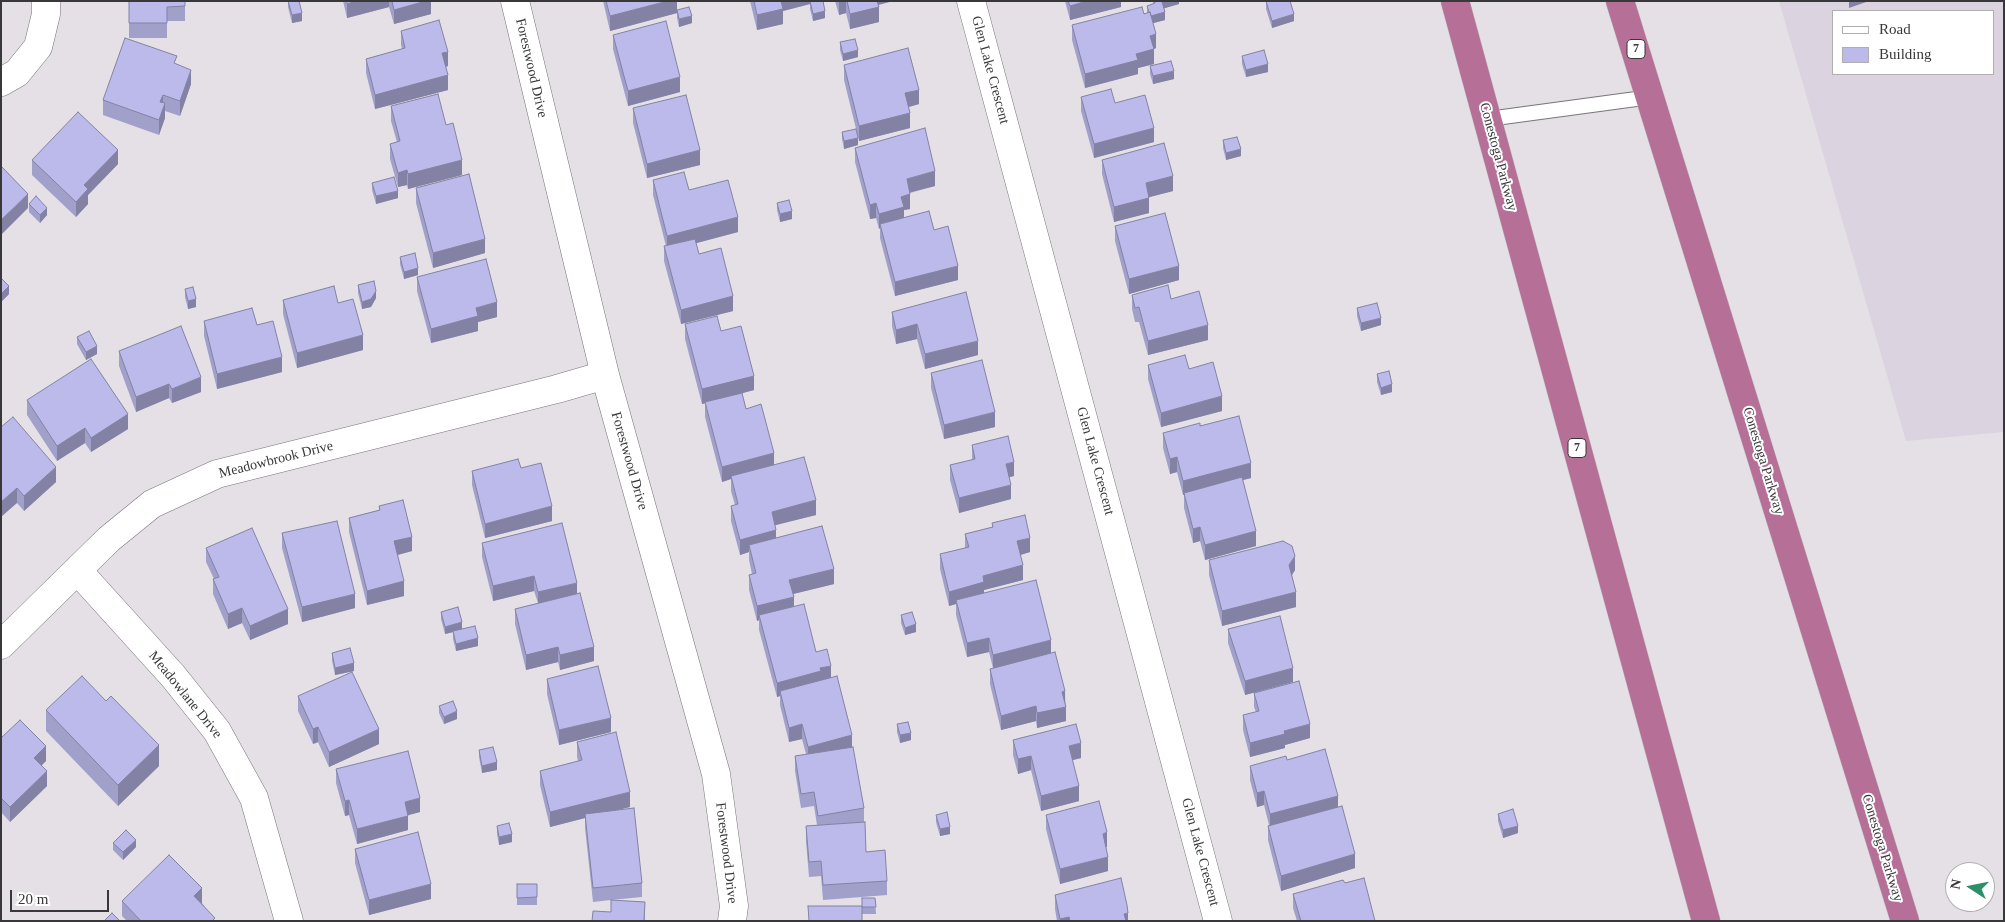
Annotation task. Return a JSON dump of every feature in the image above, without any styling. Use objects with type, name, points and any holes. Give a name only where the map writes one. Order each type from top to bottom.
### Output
[{"type":"highway","name":"Conestoga Parkway","points":[[1455,1],[1706,921]]},
{"type":"highway","name":"Conestoga Parkway","points":[[1620,1],[1905,921]]},
{"type":"street","points":[[1,82],[17,73],[38,47],[46,14],[46,1]]},
{"type":"street","name":"Forestwood Drive","points":[[515,1],[605,375],[716,774],[734,906],[732,921]]},
{"type":"street","name":"Glen Lake Crescent","points":[[972,1],[1218,921]]},
{"type":"street","name":"Meadowbrook Drive","points":[[1,646],[110,539],[152,504],[217,474],[557,389],[605,375]]},
{"type":"street","name":"Meadowlane Drive","points":[[78,571],[172,676],[217,731],[254,798],[289,921]]},
{"type":"lane","points":[[1488,119],[1651,98]]},
{"type":"shaded area","points":[[1779,1],[2004,1],[2004,432],[1906,441]]},
{"type":"building","points":[[129,1],[185,1],[185,6],[167,7],[167,23],[129,23]]},
{"type":"building","points":[[288,1],[299,1],[302,13],[292,15]]},
{"type":"building","points":[[392,1],[426,1],[394,10]]},
{"type":"building","points":[[606,1],[668,1],[610,16]]},
{"type":"building","points":[[754,1],[781,1],[783,9],[757,15]]},
{"type":"building","points":[[810,1],[823,1],[825,11],[813,14]]},
{"type":"building","points":[[847,1],[877,1],[879,7],[850,14]]},
{"type":"building","points":[[1068,1],[1087,1],[1070,6]]},
{"type":"building","points":[[1155,1],[1163,1],[1165,12],[1151,16],[1147,6],[1155,3]]},
{"type":"building","points":[[1266,1],[1290,1],[1294,14],[1272,21]]},
{"type":"building","points":[[689,7],[692,16],[679,19],[677,10]]},
{"type":"building","points":[[1142,7],[1144,14],[1150,12],[1156,34],[1150,36],[1154,49],[1136,54],[1138,60],[1085,74],[1072,25]]},
{"type":"building","points":[[439,20],[448,52],[442,53],[448,75],[375,95],[366,59],[405,48],[401,31]]},
{"type":"building","points":[[666,21],[680,77],[628,91],[613,35]]},
{"type":"building","points":[[125,38],[177,56],[174,63],[191,70],[180,101],[163,95],[160,102],[165,103],[159,120],[103,100]]},
{"type":"building","points":[[855,39],[858,50],[843,54],[840,42]]},
{"type":"building","points":[[908,48],[919,90],[905,93],[910,113],[859,126],[844,65]]},
{"type":"building","points":[[1264,50],[1268,64],[1246,70],[1242,56]]},
{"type":"building","points":[[1171,61],[1174,71],[1153,76],[1150,66]]},
{"type":"building","points":[[1111,89],[1115,103],[1145,95],[1154,128],[1094,144],[1081,97]]},
{"type":"building","points":[[438,94],[446,125],[453,123],[462,160],[408,174],[407,170],[398,173],[390,144],[400,141],[391,106]]},
{"type":"building","points":[[686,95],[700,150],[647,164],[633,108]]},
{"type":"building","points":[[78,112],[118,150],[84,185],[88,189],[76,202],[32,160]]},
{"type":"building","points":[[925,128],[935,171],[907,179],[910,194],[901,197],[904,207],[879,214],[876,203],[870,205],[855,148]]},
{"type":"building","points":[[856,129],[858,138],[844,141],[842,132]]},
{"type":"building","points":[[1237,137],[1241,149],[1226,153],[1223,140]]},
{"type":"building","points":[[1164,143],[1173,176],[1146,183],[1149,198],[1114,207],[1102,160]]},
{"type":"building","points":[[1,166],[28,194],[1,220]]},
{"type":"building","points":[[684,172],[689,190],[728,180],[738,217],[667,236],[653,180]]},
{"type":"building","points":[[469,174],[485,239],[433,253],[416,188]]},
{"type":"building","points":[[394,177],[398,191],[376,196],[372,183]]},
{"type":"building","points":[[36,196],[47,208],[40,215],[29,204]]},
{"type":"building","points":[[789,200],[792,211],[780,214],[777,203]]},
{"type":"building","points":[[929,211],[934,230],[948,226],[958,266],[895,282],[880,224]]},
{"type":"building","points":[[1165,213],[1179,266],[1129,279],[1115,226]]},
{"type":"building","points":[[695,239],[699,254],[721,248],[733,296],[681,310],[664,246]]},
{"type":"building","points":[[415,253],[418,268],[404,272],[400,257]]},
{"type":"building","points":[[486,259],[497,302],[476,308],[478,316],[431,329],[417,277]]},
{"type":"building","points":[[1,278],[9,286],[2,293],[1,292]]},
{"type":"building","points":[[374,281],[376,291],[371,299],[362,302],[358,285]]},
{"type":"building","points":[[1168,285],[1171,299],[1199,291],[1208,325],[1148,341],[1139,307],[1135,308],[1132,295]]},
{"type":"building","points":[[334,286],[338,303],[353,299],[363,335],[297,353],[283,300]]},
{"type":"building","points":[[193,287],[196,299],[188,301],[185,289]]},
{"type":"building","points":[[966,292],[978,341],[925,354],[917,324],[896,330],[892,312]]},
{"type":"building","points":[[1377,303],[1381,318],[1361,323],[1357,308]]},
{"type":"building","points":[[252,308],[257,325],[273,321],[282,357],[217,374],[204,321]]},
{"type":"building","points":[[717,316],[721,331],[741,326],[754,376],[702,389],[685,324]]},
{"type":"building","points":[[181,326],[201,377],[172,389],[169,384],[136,397],[119,351]]},
{"type":"building","points":[[89,331],[97,346],[86,352],[77,337]]},
{"type":"building","points":[[1185,355],[1189,369],[1213,362],[1222,396],[1161,413],[1148,365]]},
{"type":"building","points":[[91,359],[128,414],[91,438],[85,428],[57,446],[27,400]]},
{"type":"building","points":[[982,360],[995,412],[944,425],[931,373]]},
{"type":"building","points":[[1389,371],[1392,384],[1381,388],[1377,374]]},
{"type":"building","points":[[742,393],[746,409],[761,404],[774,453],[722,467],[705,402]]},
{"type":"building","points":[[1239,416],[1251,463],[1183,481],[1177,457],[1170,459],[1163,433],[1200,423],[1200,426]]},
{"type":"building","points":[[13,417],[56,467],[24,496],[17,488],[1,502],[1,427]]},
{"type":"building","points":[[1008,436],[1014,462],[1006,464],[1011,485],[959,498],[950,465],[975,459],[972,445]]},
{"type":"building","points":[[804,457],[816,500],[772,512],[776,530],[740,540],[731,506],[738,504],[731,476]]},
{"type":"building","points":[[518,459],[521,468],[541,463],[552,506],[485,524],[472,471]]},
{"type":"building","points":[[1242,477],[1256,531],[1205,545],[1200,527],[1193,529],[1184,493]]},
{"type":"building","points":[[403,500],[412,537],[394,541],[404,581],[367,591],[349,518],[380,510],[379,506]]},
{"type":"building","points":[[1025,515],[1030,538],[1017,541],[1023,565],[983,576],[984,582],[949,592],[940,554],[969,547],[965,534],[993,527],[992,523]]},
{"type":"building","points":[[337,521],[355,594],[302,607],[282,533]]},
{"type":"building","points":[[562,523],[577,583],[538,592],[534,576],[493,586],[482,543]]},
{"type":"building","points":[[822,526],[834,569],[789,580],[794,597],[757,606],[749,575],[756,573],[749,545]]},
{"type":"building","points":[[252,528],[288,609],[250,626],[242,608],[228,614],[213,579],[219,577],[206,548]]},
{"type":"building","points":[[1283,541],[1292,546],[1295,556],[1289,565],[1296,592],[1222,611],[1209,560]]},
{"type":"building","points":[[1036,580],[1051,640],[993,655],[989,638],[967,643],[956,600]]},
{"type":"building","points":[[580,593],[594,647],[560,655],[558,647],[526,655],[515,609]]},
{"type":"building","points":[[804,604],[816,652],[827,649],[831,666],[820,668],[821,671],[777,683],[759,615]]},
{"type":"building","points":[[458,607],[462,622],[445,627],[441,612]]},
{"type":"building","points":[[912,612],[916,624],[905,628],[901,615]]},
{"type":"building","points":[[1280,616],[1293,668],[1245,681],[1228,629]]},
{"type":"building","points":[[475,626],[478,638],[456,644],[453,631]]},
{"type":"building","points":[[350,648],[354,663],[335,668],[332,653]]},
{"type":"building","points":[[1055,652],[1065,691],[1062,692],[1066,707],[1037,713],[1036,706],[1001,716],[990,669]]},
{"type":"building","points":[[598,666],[611,718],[559,730],[547,679]]},
{"type":"building","points":[[352,672],[379,729],[329,752],[318,727],[313,729],[298,696]]},
{"type":"building","points":[[82,676],[106,701],[111,696],[159,745],[118,785],[46,710]]},
{"type":"building","points":[[837,676],[852,735],[808,747],[802,724],[789,728],[780,691]]},
{"type":"building","points":[[1299,681],[1310,724],[1284,731],[1285,734],[1250,743],[1243,715],[1259,711],[1254,693]]},
{"type":"building","points":[[453,701],[457,711],[444,717],[439,706]]},
{"type":"building","points":[[20,720],[46,746],[34,758],[47,771],[10,807],[1,798],[1,738]]},
{"type":"building","points":[[908,722],[911,733],[900,735],[897,724]]},
{"type":"building","points":[[1076,724],[1081,743],[1069,746],[1079,786],[1041,796],[1031,756],[1018,759],[1013,740]]},
{"type":"building","points":[[616,732],[630,792],[550,812],[540,771],[582,760],[577,742]]},
{"type":"building","points":[[493,747],[497,762],[482,766],[479,750]]},
{"type":"building","points":[[853,747],[864,808],[818,816],[814,792],[801,794],[795,756]]},
{"type":"building","points":[[1325,749],[1338,796],[1270,814],[1264,791],[1257,793],[1250,766],[1286,756],[1287,760]]},
{"type":"building","points":[[408,751],[420,798],[405,802],[408,816],[357,829],[349,800],[345,801],[336,769]]},
{"type":"building","points":[[1099,801],[1107,832],[1103,834],[1108,857],[1060,869],[1046,815]]},
{"type":"building","points":[[1342,806],[1355,854],[1281,876],[1268,826]]},
{"type":"building","points":[[634,808],[642,883],[593,888],[585,814]]},
{"type":"building","points":[[1513,809],[1518,826],[1503,830],[1498,814]]},
{"type":"building","points":[[947,812],[950,827],[940,829],[936,815]]},
{"type":"building","points":[[865,822],[866,852],[885,850],[887,881],[823,885],[821,861],[809,862],[806,826]]},
{"type":"building","points":[[509,823],[512,834],[499,837],[497,826]]},
{"type":"building","points":[[126,830],[136,840],[123,852],[113,843]]},
{"type":"building","points":[[418,832],[431,884],[369,900],[355,849]]},
{"type":"building","points":[[169,855],[202,888],[194,896],[215,918],[212,921],[141,921],[122,901]]},
{"type":"building","points":[[1121,878],[1128,913],[1124,914],[1126,921],[1070,921],[1069,917],[1060,919],[1055,895]]},
{"type":"building","points":[[1364,878],[1375,921],[1301,921],[1293,894],[1343,880],[1345,883]]},
{"type":"building","points":[[517,884],[537,884],[537,897],[517,898]]},
{"type":"building","points":[[862,898],[875,898],[876,907],[862,907]]},
{"type":"building","points":[[611,900],[645,902],[644,921],[592,921],[593,911],[611,912]]},
{"type":"building","points":[[808,906],[862,906],[862,921],[809,921]]},
{"type":"building","points":[[112,913],[120,921],[104,921]]}]
